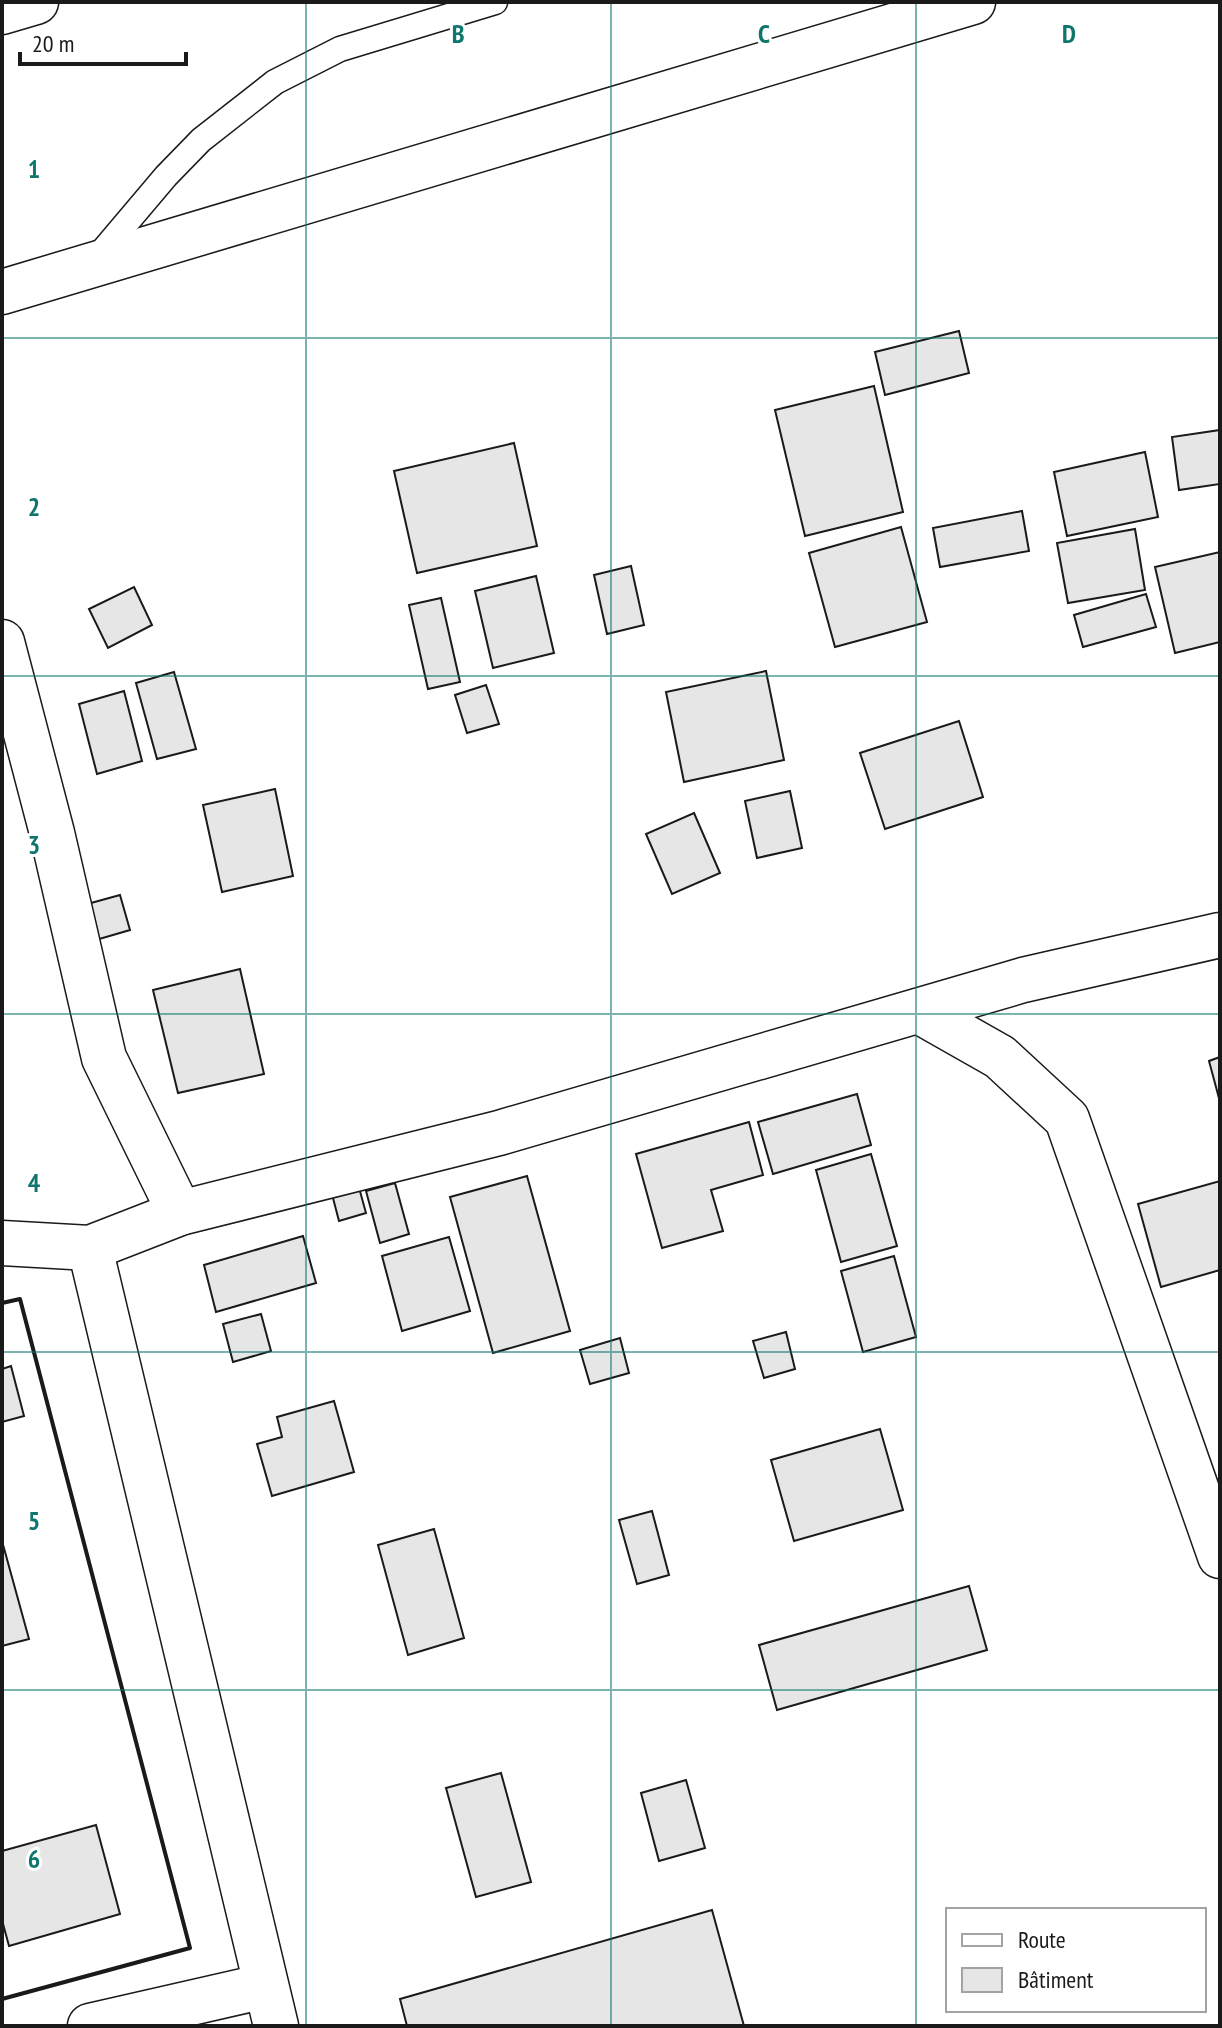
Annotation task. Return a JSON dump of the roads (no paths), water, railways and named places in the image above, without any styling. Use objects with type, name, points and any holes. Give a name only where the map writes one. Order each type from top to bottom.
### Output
[{"type":"main road","points":[[2,12],[36,2]]},
{"type":"main road","points":[[2,292],[973,2]]},
{"type":"main road","points":[[2,642],[52,833],[104,1058],[180,1213]]},
{"type":"main road","points":[[2,1243],[90,1248],[180,1213],[499,1133],[1023,980],[1220,935]]},
{"type":"main road","points":[[919,1011],[1000,1057],[1067,1119],[1220,1556]]},
{"type":"main road","points":[[90,1248],[270,2006],[90,2026]]},
{"type":"lane","points":[[90,266],[166,176],[201,140],[275,82],[340,49],[495,2]]}]
